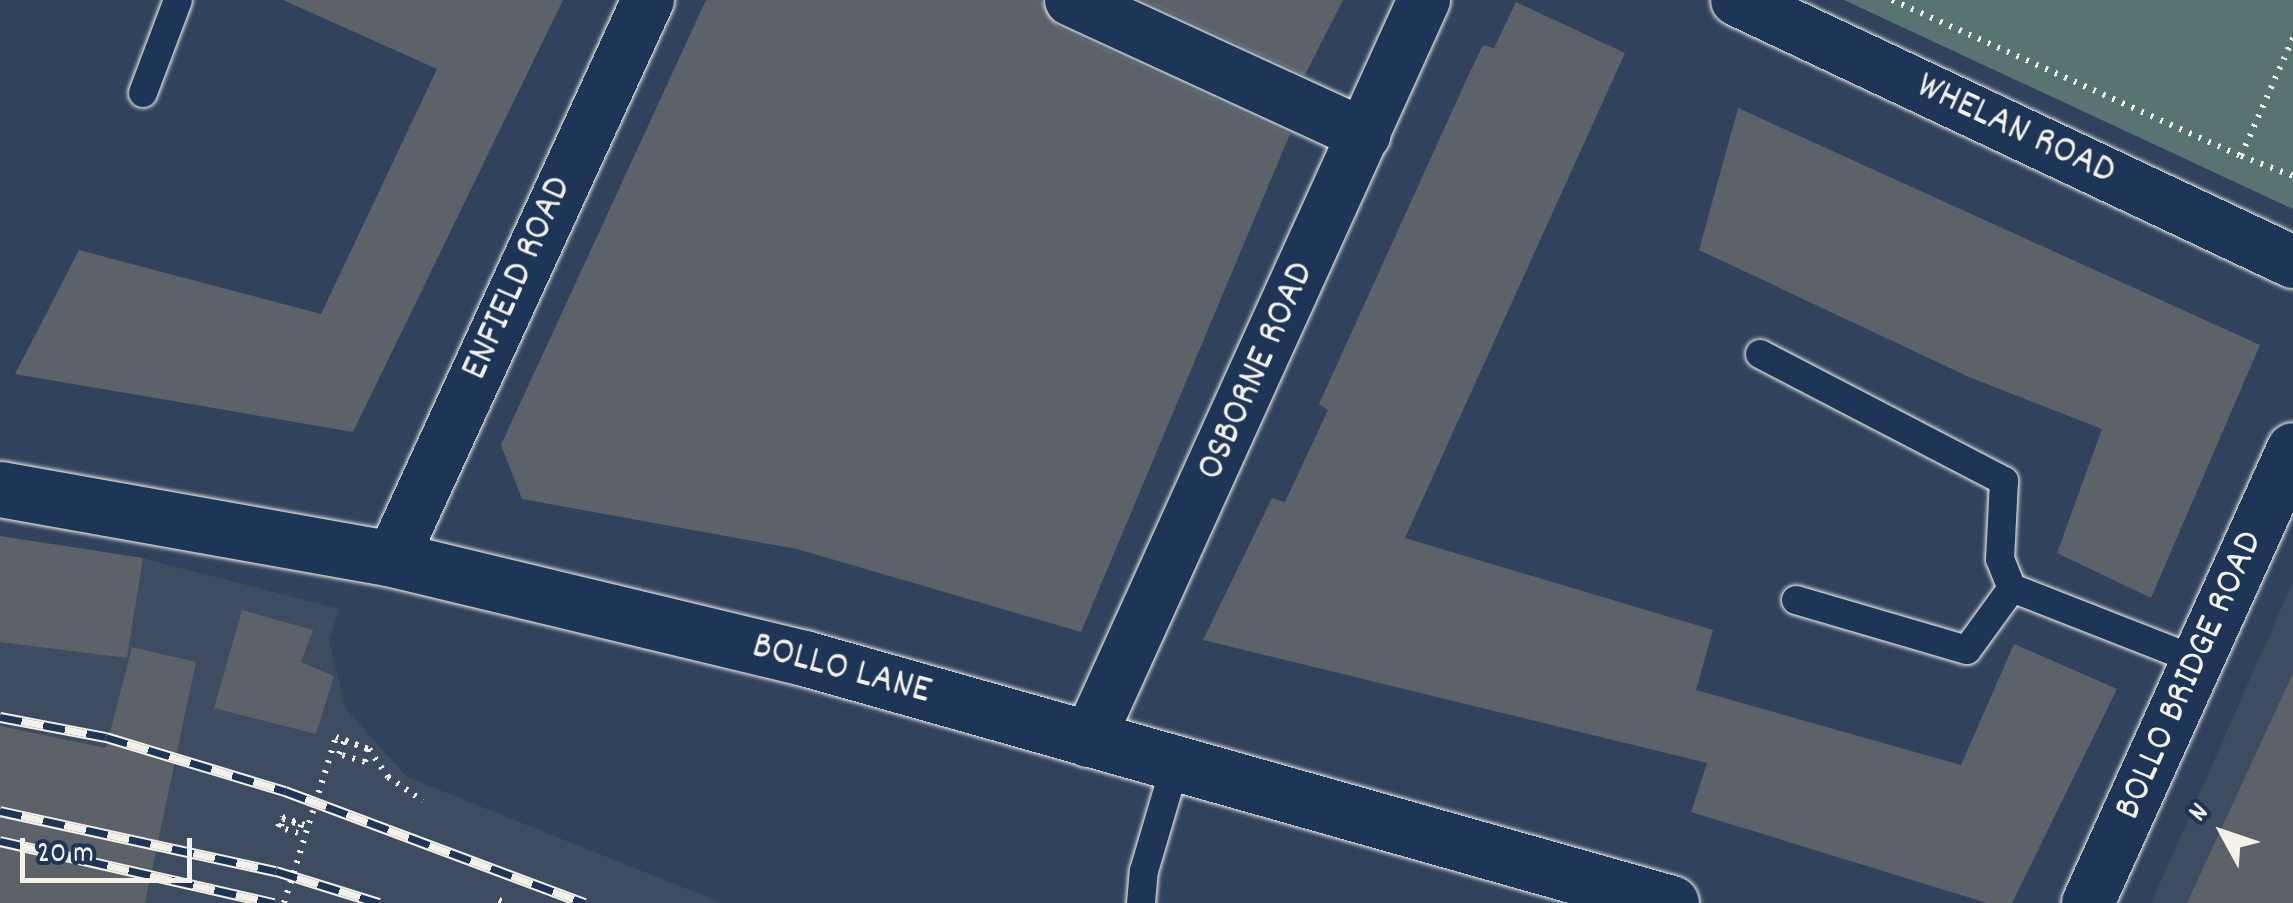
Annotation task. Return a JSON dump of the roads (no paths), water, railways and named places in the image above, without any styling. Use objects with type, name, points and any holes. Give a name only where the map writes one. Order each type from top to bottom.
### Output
[{"type":"street","name":"ENFIELD ROAD","points":[[392,559],[648,0]]},
{"type":"street","points":[[1071,0],[1364,134]]},
{"type":"street","name":"OSBORNE ROAD","points":[[1088,742],[1424,0]]},
{"type":"street","name":"WHELAN ROAD","points":[[1737,0],[2293,262]]},
{"type":"street","name":"BOLLO BRIDGE ROAD","points":[[2088,903],[2293,450]]},
{"type":"street","name":"BOLLO LANE","points":[[0,489],[392,559],[804,658],[1088,742],[1671,903]]},
{"type":"lane","points":[[143,93],[178,0]]},
{"type":"lane","points":[[1760,354],[2004,481],[2000,559],[2012,588],[2198,661]]},
{"type":"lane","points":[[1796,600],[1968,650],[2012,588]]},
{"type":"lane","points":[[1141,903],[1144,870],[1176,766]]},
{"type":"railway","points":[[0,717],[106,737],[285,791],[585,903]]},
{"type":"railway","points":[[0,811],[276,871],[379,903]]},
{"type":"railway","points":[[0,841],[274,903]]}]
